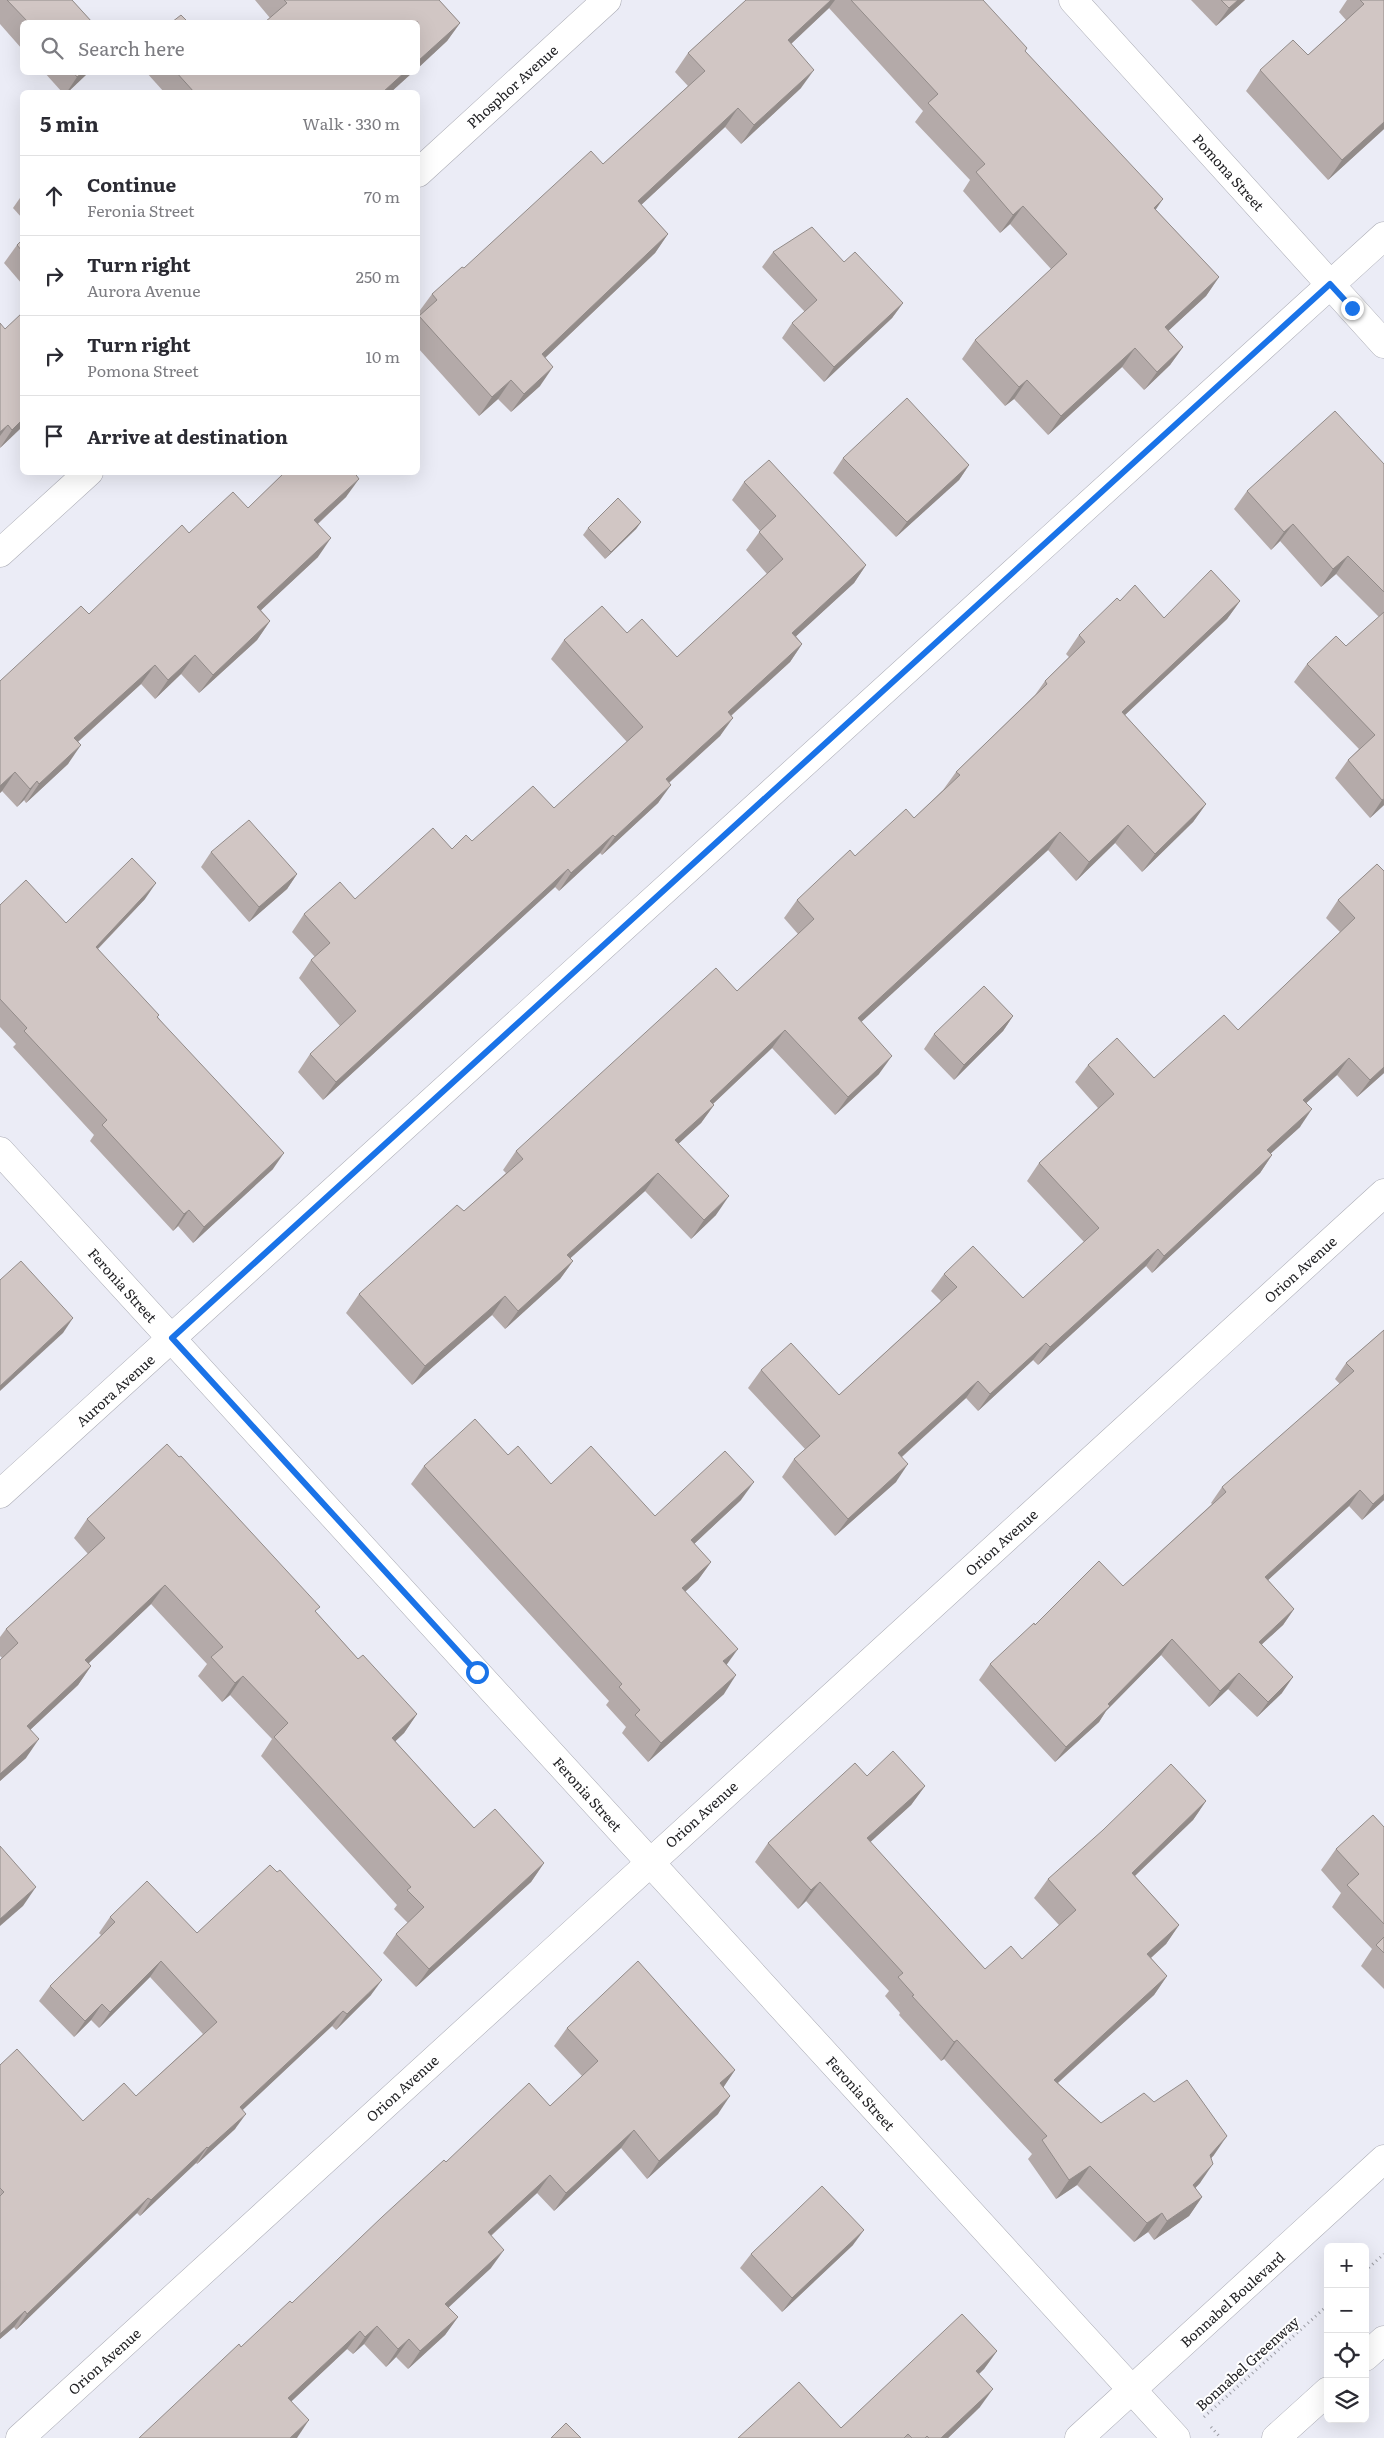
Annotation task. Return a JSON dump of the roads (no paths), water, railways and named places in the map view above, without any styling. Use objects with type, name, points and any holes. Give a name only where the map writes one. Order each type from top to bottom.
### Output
[{"type":"street","name":"Phosphor Avenue","points":[[420,171],[607,0]]},
{"type":"street","name":"Pomona Street","points":[[1073,0],[1384,344]]},
{"type":"street","name":"Aurora Avenue","points":[[0,1494],[1384,236]]},
{"type":"street","points":[[0,553],[85,475]]},
{"type":"street","name":"Feronia Street","points":[[0,1151],[1176,2438]]},
{"type":"street","name":"Orion Avenue","points":[[20,2438],[1384,1193]]},
{"type":"street","name":"Bonnabel Boulevard","points":[[1079,2438],[1384,2159]]},
{"type":"street","points":[[1369,2353],[1384,2340]]},
{"type":"street","points":[[1276,2438],[1324,2395]]}]
